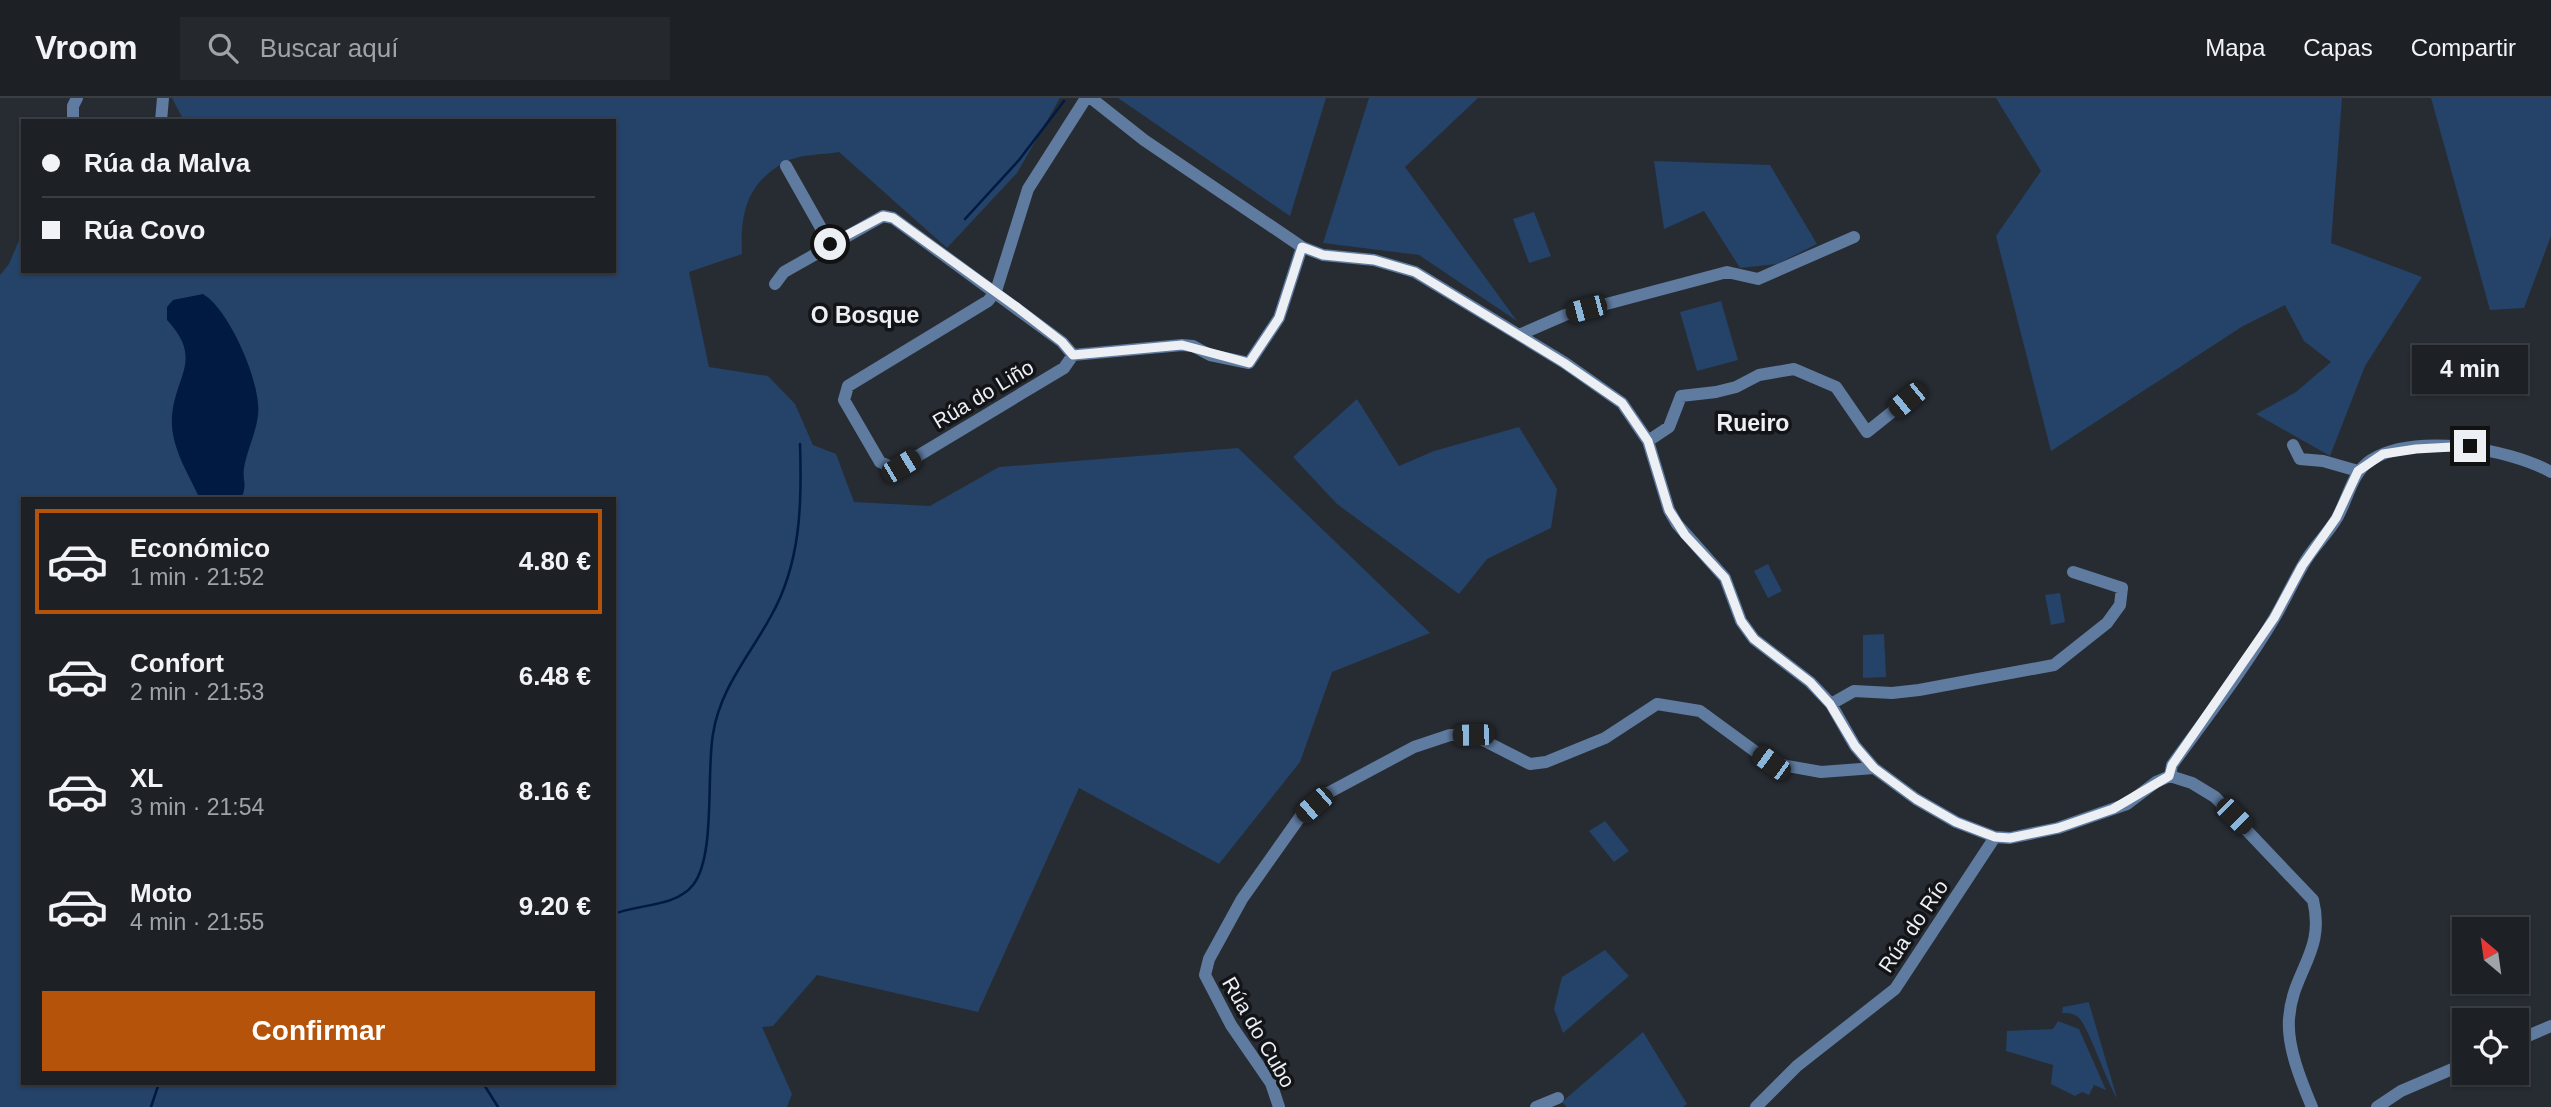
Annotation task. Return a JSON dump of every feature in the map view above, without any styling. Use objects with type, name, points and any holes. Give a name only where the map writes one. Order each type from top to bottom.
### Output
[{"type":"street","points":[[73,119],[73,107],[77,98]]},
{"type":"street","points":[[162,119],[163,98]]},
{"type":"street","points":[[996,291],[1028,189],[1086,98]]},
{"type":"street","points":[[1091,98],[1144,139],[1302,247],[1323,255],[1374,260],[1415,272],[1519,335],[1622,403],[1648,441],[1669,510],[1685,535],[1725,578],[1741,621],[1754,639],[1810,682],[1830,704],[1855,746],[1874,768],[1916,799],[1956,822],[1995,837],[2025,837],[2127,804],[2156,782],[2169,776],[2192,783],[2215,797],[2313,900],[2319,921],[2316,940],[2297,983],[2289,1020],[2299,1074],[2312,1107]]},
{"type":"street","points":[[786,166],[830,244]]},
{"type":"street","points":[[775,284],[784,272],[883,216],[893,218],[996,291],[1062,342],[1073,355],[1182,345],[1249,363],[1279,318],[1302,247]]},
{"type":"street","points":[[1519,335],[1565,315],[1727,272],[1758,279],[1854,237]]},
{"type":"street","name":"Rúa do Liño","points":[[996,291],[988,301],[848,386],[844,400],[880,462],[892,467],[901,466],[1064,368],[1073,355]]},
{"type":"street","points":[[1648,441],[1669,427],[1681,396],[1736,387],[1777,370],[1794,369],[1836,387],[1867,432],[1907,400]]},
{"type":"street","points":[[2293,445],[2300,460],[2323,461],[2358,471]]},
{"type":"street","points":[[2169,776],[2172,765],[2274,618],[2302,566],[2336,518],[2358,471],[2383,454],[2470,446],[2515,457],[2551,472]]},
{"type":"street","points":[[1830,704],[1854,691],[1892,694],[2054,665],[2107,623],[2120,605],[2122,588],[2073,572]]},
{"type":"street","name":"Rúa do Cubo","points":[[1279,1107],[1271,1083],[1231,1025],[1205,975],[1209,959],[1242,899],[1300,817],[1328,793],[1414,747],[1450,736],[1473,735],[1530,764],[1546,762],[1605,738],[1657,704],[1700,711],[1771,763],[1821,772],[1874,768]]},
{"type":"street","name":"Rúa do Río","points":[[1756,1107],[1797,1066],[1895,989],[1995,837]]},
{"type":"street","points":[[2529,1035],[2551,1026]]},
{"type":"street","points":[[2377,1107],[2401,1091],[2452,1069]]},
{"type":"street","points":[[1536,1107],[1558,1098]]},
{"type":"shaded area","points":[[172,98],[1060,98],[1017,173],[947,248],[839,152],[797,157],[772,170],[762,179],[748,200],[743,225],[742,254],[689,272],[709,367],[768,376],[795,404],[813,445],[836,454],[854,502],[930,506],[999,467],[1238,448],[1430,633],[1332,672],[1300,762],[1219,864],[1079,788],[978,1012],[817,975],[773,1026],[762,1027],[792,1094],[787,1107],[0,1107],[0,275],[9,264],[21,236],[21,273],[616,273],[616,119],[183,119]]},
{"type":"shaded area","points":[[1118,98],[1326,98],[1290,216]]},
{"type":"shaded area","points":[[1369,98],[1478,98],[1405,167],[1517,321],[1419,255],[1323,243]]},
{"type":"shaded area","points":[[1996,98],[2342,98],[2331,243],[2422,277],[2365,366],[2330,456],[2256,414],[2296,392],[2331,362],[2304,341],[2285,305],[2243,326],[2051,451],[1996,236],[2041,171]]},
{"type":"shaded area","points":[[2431,98],[2551,98],[2551,236],[2524,308],[2490,310]]},
{"type":"shaded area","points":[[1654,161],[1770,165],[1817,244],[1777,264],[1740,268],[1704,211],[1664,229]]},
{"type":"shaded area","points":[[1534,212],[1551,256],[1529,263],[1513,219]]},
{"type":"shaded area","points":[[203,294],[213,302],[233,331],[249,367],[255,385],[258,415],[245,461],[242,497],[199,497],[181,459],[174,438],[172,417],[186,357],[178,334],[167,320],[167,307],[173,300]]},
{"type":"shaded area","points":[[1721,301],[1738,360],[1697,371],[1680,312]]},
{"type":"shaded area","points":[[1357,399],[1399,466],[1434,451],[1519,427],[1557,489],[1551,528],[1487,559],[1459,594],[1337,504],[1293,457]]},
{"type":"shaded area","points":[[1768,564],[1782,591],[1768,598],[1754,571]]},
{"type":"shaded area","points":[[2060,593],[2065,622],[2051,625],[2045,595]]},
{"type":"shaded area","points":[[1884,634],[1886,677],[1863,678],[1863,635]]},
{"type":"shaded area","points":[[1605,821],[1629,851],[1614,862],[1589,831]]},
{"type":"shaded area","points":[[1605,950],[1629,976],[1563,1033],[1554,1009],[1562,977]]},
{"type":"shaded area","points":[[2089,1002],[2117,1098],[2082,1022],[2074,1015],[2062,1013],[2063,1007]]},
{"type":"shaded area","points":[[2058,1021],[2079,1029],[2106,1090],[2094,1085],[2089,1095],[2082,1092],[2075,1096],[2051,1084],[2053,1065],[2006,1051],[2007,1031],[2053,1029]]},
{"type":"shaded area","points":[[1643,1032],[1687,1104],[1683,1107],[1567,1107],[1562,1102]]},
{"type":"waterway","points":[[965,219],[1019,160],[1064,101]]},
{"type":"waterway","points":[[616,913],[677,897],[693,885],[700,872],[708,835],[711,750],[717,717],[729,687],[781,596],[794,554],[800,510],[800,444]]},
{"type":"waterway","points":[[151,1107],[158,1085]]},
{"type":"waterway","points":[[484,1085],[498,1107]]},
{"type":"district","name":"O Bosque","points":[[865,315]]},
{"type":"district","name":"Rueiro","points":[[1753,423]]},
{"type":"route","points":[[830,244],[883,216],[893,218],[996,291],[1062,342],[1073,355],[1182,345],[1193,346],[1210,355],[1249,363],[1279,318],[1302,247],[1323,255],[1374,260],[1415,272],[1596,383],[1622,403],[1648,441],[1669,510],[1685,535],[1725,578],[1741,621],[1754,639],[1810,682],[1830,704],[1855,746],[1874,768],[1916,799],[1956,822],[1995,837],[2025,837],[2099,814],[2127,804],[2156,782],[2169,776],[2172,765],[2274,618],[2309,554],[2336,518],[2358,471],[2383,454],[2470,446]]}]
